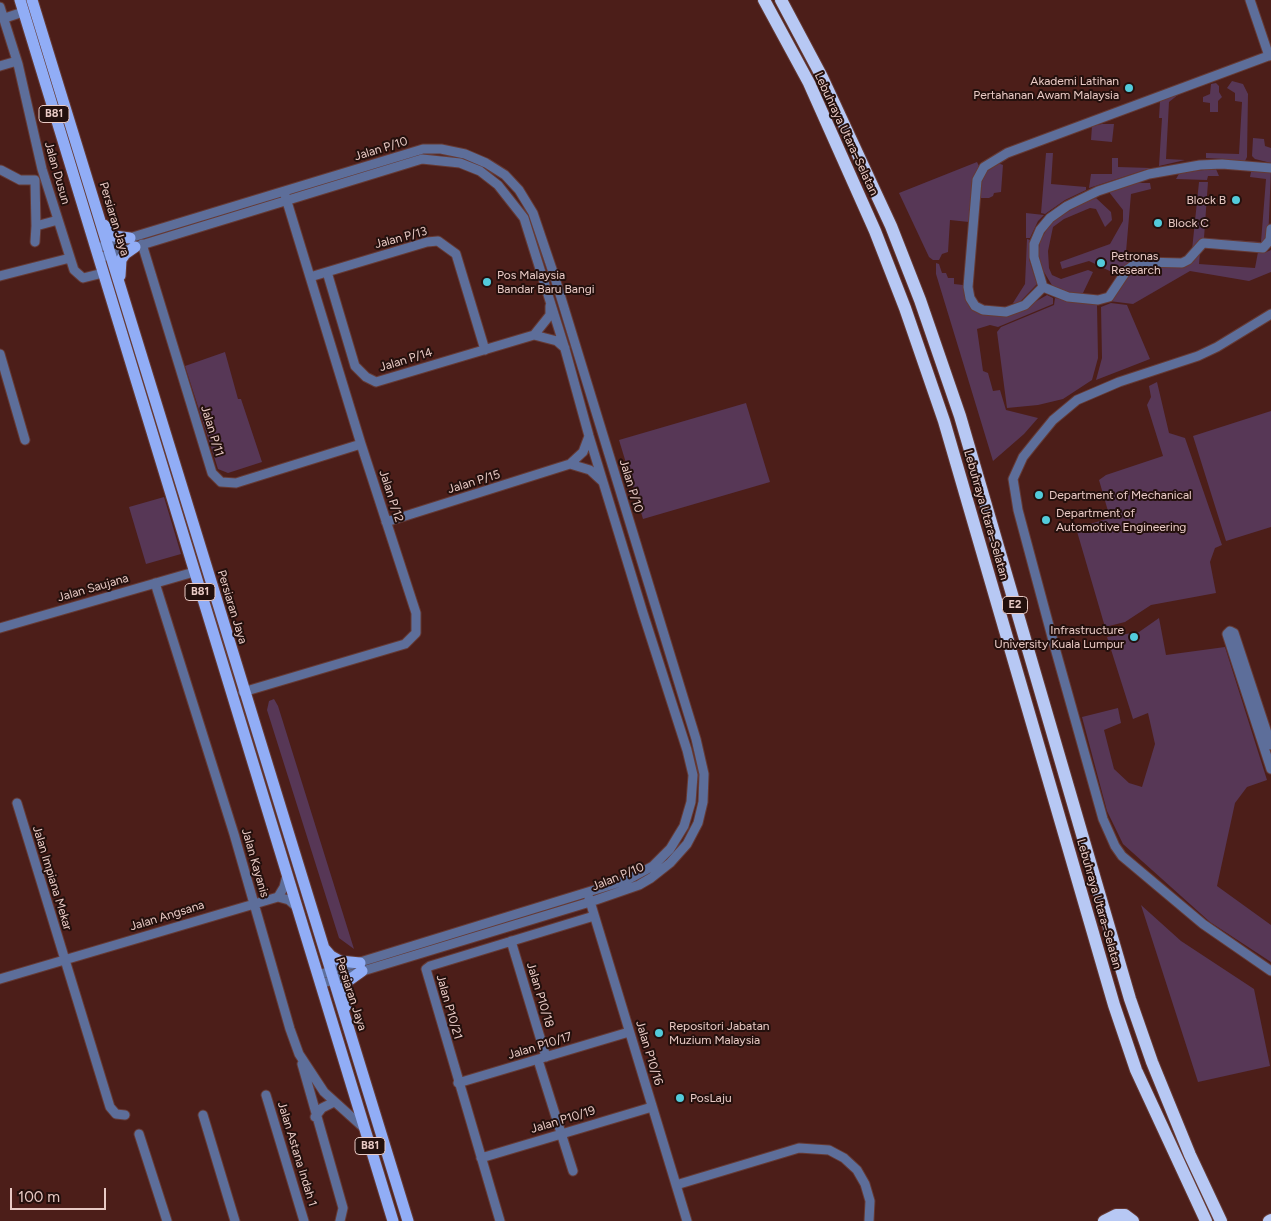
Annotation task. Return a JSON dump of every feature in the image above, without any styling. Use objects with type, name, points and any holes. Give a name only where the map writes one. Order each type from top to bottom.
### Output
[{"type":"highway","name":"Lebuhraya Utara–Selatan","points":[[764,0],[812,92],[876,231],[905,308],[944,421],[1114,1004],[1136,1070],[1206,1221]]},
{"type":"highway","name":"Lebuhraya Utara–Selatan","points":[[781,0],[837,108],[891,226],[920,300],[960,416],[1130,998],[1152,1062],[1190,1155],[1221,1221]]},
{"type":"highway","points":[[1104,1221],[1116,1215],[1125,1215],[1133,1221]]},
{"type":"main road","name":"Persiaran Jaya","points":[[20,0],[393,1221]]},
{"type":"main road","name":"Persiaran Jaya","points":[[32,0],[243,692],[408,1221]]},
{"type":"main road","points":[[99,217],[114,236],[136,243],[121,260],[120,287]]},
{"type":"main road","points":[[320,940],[327,952],[336,959],[361,967],[348,981],[344,996],[359,1061]]},
{"type":"street","points":[[1043,287],[1025,305],[1006,312],[983,310],[975,306],[970,298],[968,287],[977,180],[984,167],[1007,153],[1270,55],[1250,0]]},
{"type":"street","points":[[2,12],[23,12]]},
{"type":"street","name":"Jalan Dusun","points":[[2,12],[17,61],[42,169],[74,270],[83,278],[103,273]]},
{"type":"street","points":[[0,66],[17,61]]},
{"type":"street","name":"Jalan P/10","points":[[97,253],[136,243],[285,196],[423,149],[441,149],[465,154],[486,163],[505,175],[519,190],[533,213],[555,278],[696,740],[704,774],[703,802],[698,823],[687,844],[670,863],[639,885],[589,898],[319,979]]},
{"type":"street","name":"Jalan P/10","points":[[136,243],[285,196],[422,159],[460,163],[480,171],[498,185],[524,218],[566,349],[589,436],[693,775],[692,802],[684,826],[670,849],[653,866],[589,898]]},
{"type":"street","points":[[1043,287],[1034,257],[1034,244],[1040,230],[1050,218],[1067,206],[1123,182],[1175,169],[1222,164],[1271,168]]},
{"type":"street","points":[[1,170],[20,180],[35,180],[35,242]]},
{"type":"street","name":"Jalan P/12","points":[[243,692],[405,644],[416,633],[416,613],[361,444],[285,196]]},
{"type":"street","points":[[36,226],[58,220]]},
{"type":"street","points":[[1043,287],[1068,297],[1098,300],[1109,298],[1126,270],[1134,265],[1143,262],[1182,263],[1188,260],[1203,243],[1263,248],[1270,240],[1271,229]]},
{"type":"street","name":"Jalan P/13","points":[[310,277],[427,242],[438,241],[456,254],[485,350]]},
{"type":"street","name":"Jalan P/11","points":[[136,243],[212,473],[222,482],[236,484],[361,444]]},
{"type":"street","points":[[0,276],[70,258]]},
{"type":"street","name":"Jalan P/14","points":[[327,272],[355,366],[366,378],[376,382],[534,335]]},
{"type":"street","points":[[550,302],[550,316],[534,335],[557,341],[566,349]]},
{"type":"street","points":[[1271,314],[1198,356],[1119,382],[1077,400],[1053,420],[1035,442],[1023,457],[1013,479],[1018,510],[1055,648],[1103,819],[1115,846],[1122,856],[1203,924],[1271,971]]},
{"type":"street","points":[[0,354],[25,440]]},
{"type":"street","points":[[570,464],[583,452],[589,436]]},
{"type":"street","points":[[570,464],[590,470],[604,484]]},
{"type":"street","name":"Jalan P/15","points":[[386,522],[570,464]]},
{"type":"street","name":"Jalan Saujana","points":[[0,628],[194,572]]},
{"type":"street","name":"Jalan Kayanis","points":[[156,583],[299,1054],[316,1082],[334,1102],[365,1130]]},
{"type":"street","points":[[1271,745],[1234,633],[1230,631],[1227,634],[1271,769]]},
{"type":"street","name":"Jalan Impiana Mekar","points":[[17,803],[64,960]]},
{"type":"street","points":[[287,874],[284,887],[278,897],[289,900],[297,907]]},
{"type":"street","name":"Jalan Angsana","points":[[0,979],[278,897]]},
{"type":"street","name":"Jalan P10/16","points":[[589,898],[687,1221]]},
{"type":"street","name":"Jalan P10/21","points":[[500,1221],[426,969],[430,966],[594,916]]},
{"type":"street","name":"Jalan P10/18","points":[[511,941],[561,1133],[573,1171]]},
{"type":"street","points":[[61,950],[78,956],[67,970],[51,964],[61,950]]},
{"type":"street","points":[[64,960],[110,1107],[116,1114],[125,1115]]},
{"type":"street","name":"Jalan P10/17","points":[[458,1083],[629,1032]]},
{"type":"street","points":[[299,1054],[315,1117],[343,1208],[340,1221]]},
{"type":"street","name":"Jalan Astana Indah 1","points":[[266,1095],[304,1221]]},
{"type":"street","points":[[315,1117],[322,1108],[334,1102]]},
{"type":"street","name":"Jalan P10/19","points":[[481,1158],[652,1107]]},
{"type":"street","points":[[203,1115],[235,1221]]},
{"type":"street","points":[[139,1134],[167,1221]]},
{"type":"street","points":[[676,1185],[799,1148],[828,1150],[844,1158],[857,1170],[866,1184],[870,1201],[869,1221]]},
{"type":"shaded area","points":[[1232,81],[1243,84],[1248,94],[1247,157],[1245,161],[1228,162],[1225,159],[1206,158],[1206,153],[1239,154],[1242,102],[1235,101],[1235,93],[1227,88]]},
{"type":"shaded area","points":[[1216,83],[1219,86],[1219,92],[1222,97],[1218,101],[1218,112],[1210,112],[1210,103],[1203,102],[1203,97],[1210,94],[1211,84]]},
{"type":"shaded area","points":[[1179,94],[1169,102],[1166,159],[1185,160],[1159,166],[1162,118],[1159,118],[1160,101]]},
{"type":"shaded area","points":[[1114,124],[1112,142],[1091,140],[1092,126]]},
{"type":"shaded area","points":[[1253,138],[1264,139],[1265,146],[1271,148],[1271,163],[1255,159],[1252,156]]},
{"type":"shaded area","points":[[1046,153],[1053,153],[1051,184],[1086,187],[1086,190],[1065,200],[1045,214],[1041,213]]},
{"type":"shaded area","points":[[1112,158],[1118,158],[1118,167],[1151,168],[1089,188],[1091,174],[1112,174]]},
{"type":"shaded area","points":[[977,162],[979,166],[973,179],[969,222],[950,220],[948,252],[942,254],[939,260],[933,260],[929,257],[899,193]]},
{"type":"shaded area","points":[[998,163],[1003,165],[1001,192],[994,193],[989,198],[979,198],[980,179],[985,169]]},
{"type":"shaded area","points":[[1252,167],[1271,169],[1268,242],[1265,245],[1219,241],[1192,250],[1199,182],[1208,182],[1204,238],[1261,242],[1266,179],[1250,177]]},
{"type":"shaded area","points":[[1216,169],[1219,176],[1208,176],[1207,180],[1176,179],[1180,172]]},
{"type":"shaded area","points":[[1134,183],[1150,183],[1151,189],[1131,194],[1126,252],[1133,261],[1118,275],[1089,261],[1062,269],[1060,262],[1110,244],[1123,221],[1123,210],[1109,192]]},
{"type":"shaded area","points":[[1096,198],[1111,212],[1112,220],[1105,227],[1096,209],[1090,208],[1064,219],[1053,227],[1048,251],[1049,268],[1052,275],[1061,279],[1088,270],[1093,272],[1083,293],[1078,295],[1065,293],[1053,287],[1041,267],[1038,255],[1040,241],[1051,222],[1082,203]]},
{"type":"shaded area","points":[[1026,213],[1044,215],[1038,221],[1030,238],[1026,238]]},
{"type":"shaded area","points":[[1027,239],[1030,240],[1029,259],[1037,284],[1017,305],[1013,303],[1025,284]]},
{"type":"shaded area","points":[[1271,250],[1271,272],[1249,281],[1190,271],[1133,304],[1109,301],[1120,289],[1124,278],[1135,269],[1144,266],[1184,267],[1200,252],[1199,264],[1255,268],[1258,252],[1264,253]]},
{"type":"shaded area","points":[[936,263],[939,264],[942,273],[946,273],[948,278],[954,278],[954,284],[963,285],[965,293],[977,312],[991,316],[1014,314],[1047,295],[1053,298],[1053,304],[998,327],[990,325],[977,329],[983,371],[988,373],[993,391],[1000,390],[1006,410],[1038,418],[1024,434],[993,461],[936,274]]},
{"type":"shaded area","points":[[1055,298],[1097,304],[1098,358],[1092,380],[1063,399],[1038,405],[1007,408],[997,332],[1001,327],[1054,305]]},
{"type":"shaded area","points":[[1111,303],[1127,305],[1150,359],[1096,380],[1102,358],[1101,307]]},
{"type":"shaded area","points":[[225,352],[238,399],[241,399],[262,462],[228,473],[218,469],[185,366]]},
{"type":"shaded area","points":[[1157,382],[1169,433],[1185,438],[1222,545],[1215,548],[1210,562],[1216,593],[1151,605],[1125,622],[1105,627],[1076,528],[1110,518],[1099,480],[1106,475],[1163,456],[1147,405],[1151,397],[1149,386]]},
{"type":"shaded area","points":[[746,403],[770,482],[643,519],[619,440]]},
{"type":"shaded area","points":[[1271,411],[1271,527],[1226,541],[1193,436]]},
{"type":"shaded area","points":[[164,497],[181,554],[146,564],[129,507]]},
{"type":"shaded area","points":[[1159,618],[1166,655],[1225,647],[1267,780],[1247,787],[1235,803],[1217,886],[1271,925],[1271,962],[1210,922],[1123,844],[1107,811],[1082,717],[1118,708],[1121,723],[1104,730],[1114,769],[1129,783],[1142,787],[1155,744],[1148,713],[1133,719],[1107,637],[1139,632]]},
{"type":"shaded area","points":[[274,699],[278,706],[354,949],[339,938],[267,710],[269,701]]},
{"type":"shaded area","points":[[1141,905],[1181,941],[1254,989],[1270,1066],[1198,1082]]},
{"type":"place","name":"Akademi Latihan Pertahanan Awam Malaysia","points":[[1129,88]]},
{"type":"place","name":"Block B","points":[[1236,200]]},
{"type":"place","name":"Block C","points":[[1158,223]]},
{"type":"place","name":"Petronas Research","points":[[1101,263]]},
{"type":"place","name":"Pos Malaysia Bandar Baru Bangi","points":[[487,282]]},
{"type":"place","name":"Department of Mechanical","points":[[1039,495]]},
{"type":"place","name":"Department of Automotive Engineering","points":[[1046,520]]},
{"type":"place","name":"Infrastructure University Kuala Lumpur","points":[[1134,637]]},
{"type":"place","name":"Repositori Jabatan Muzium Malaysia","points":[[659,1033]]},
{"type":"place","name":"PosLaju","points":[[680,1098]]}]
